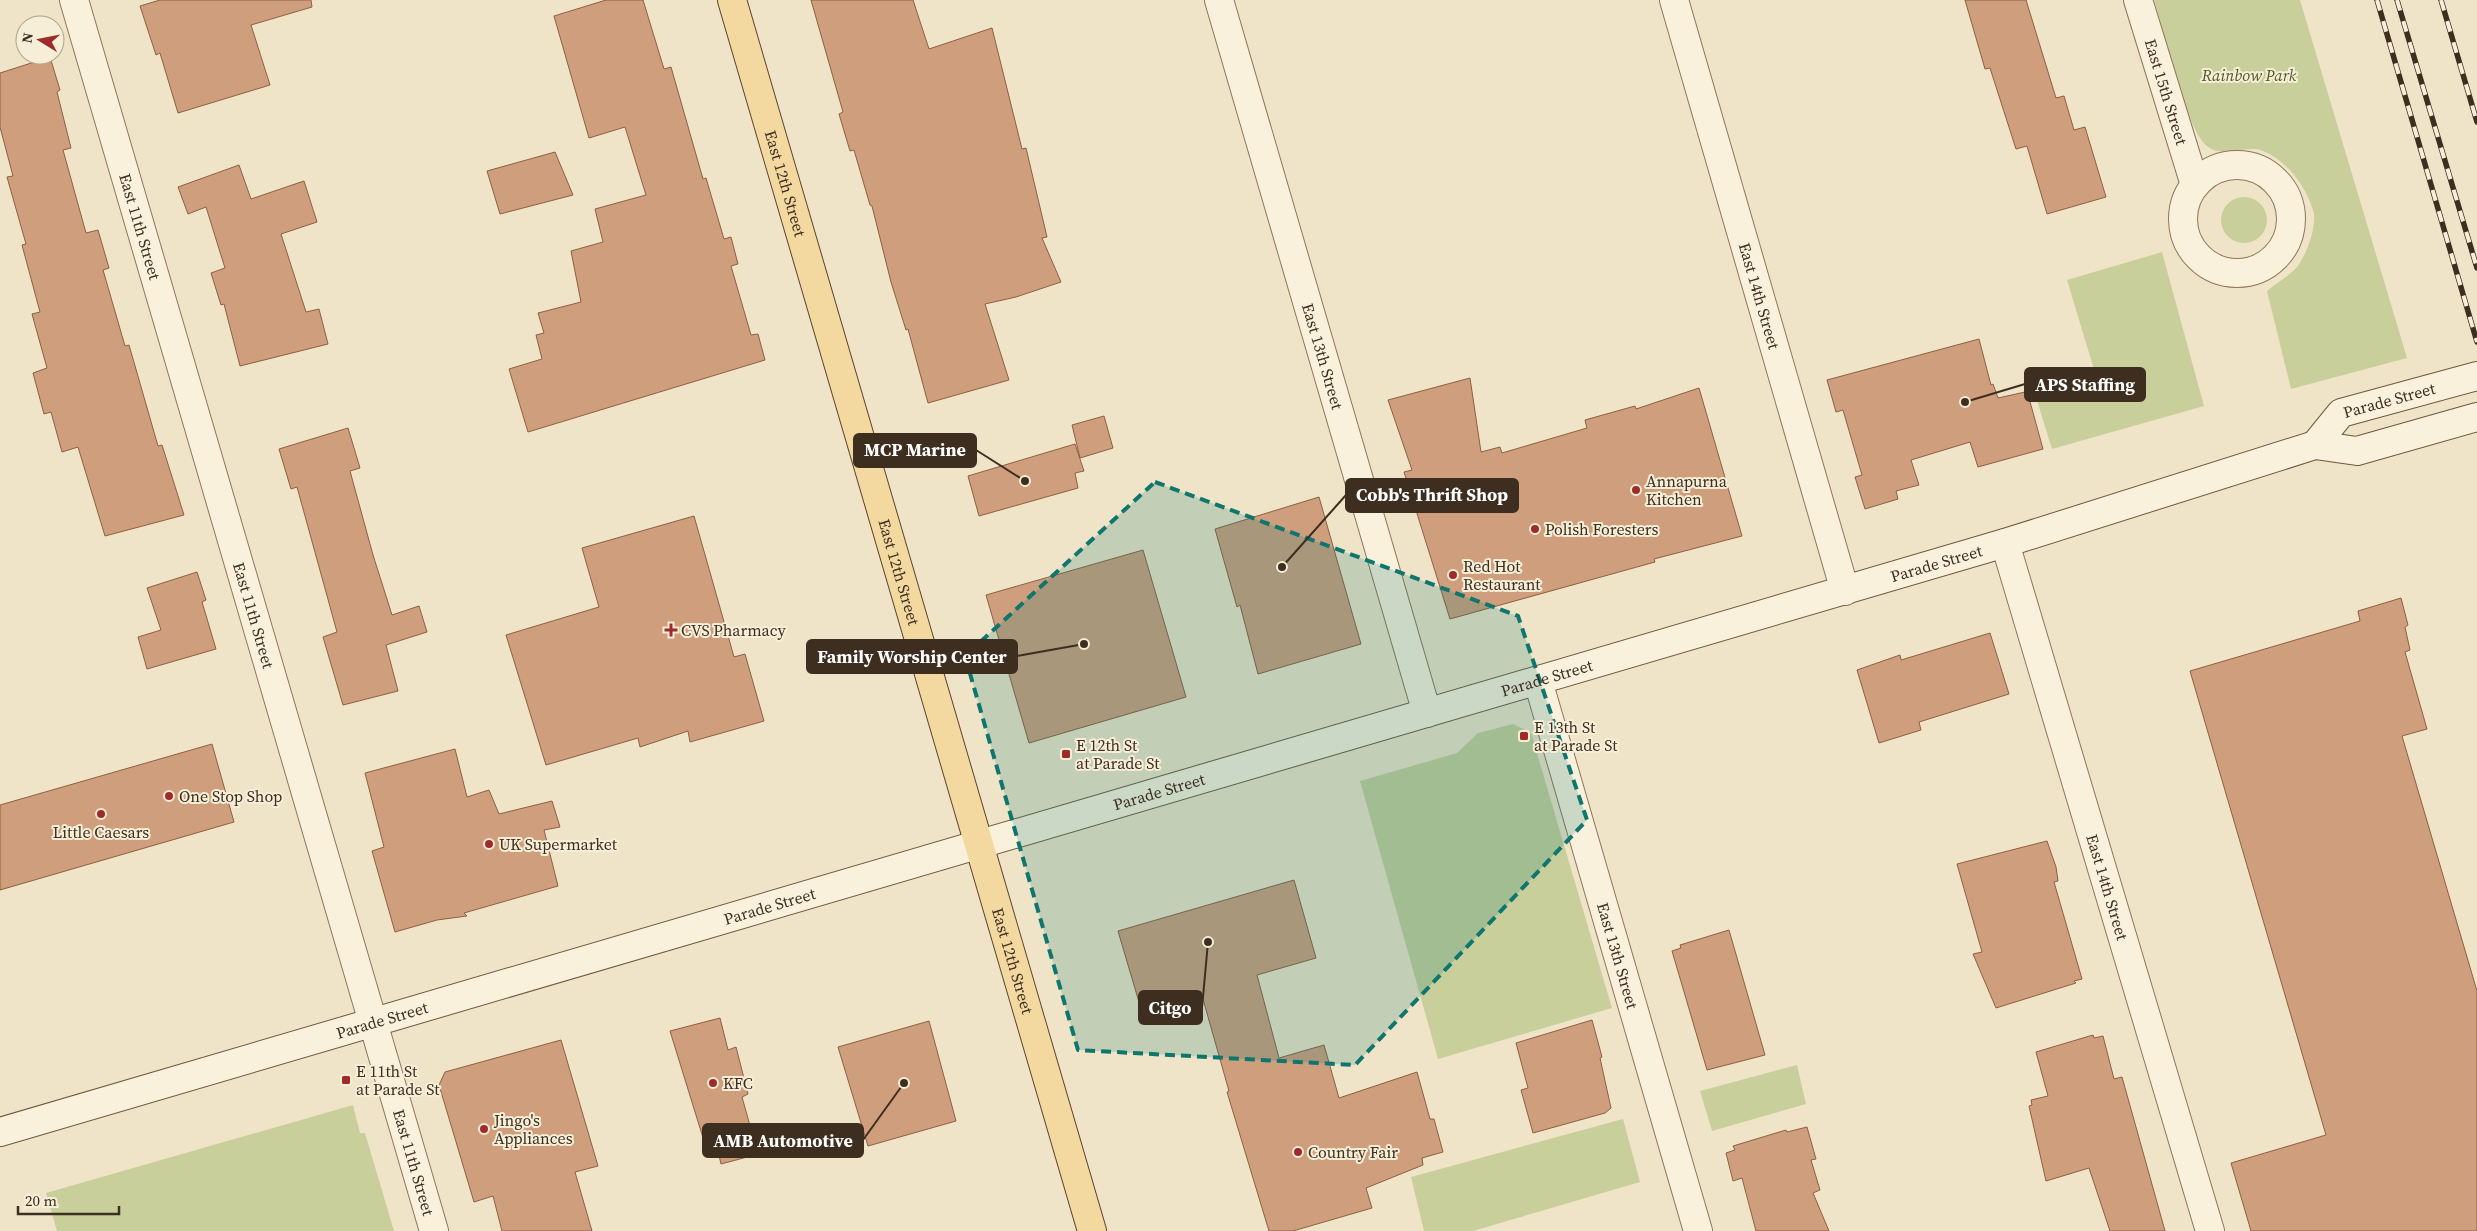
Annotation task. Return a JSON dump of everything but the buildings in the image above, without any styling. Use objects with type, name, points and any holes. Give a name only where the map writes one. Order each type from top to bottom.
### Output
[{"type":"main road","name":"East 12th Street","points":[[732,0],[1092,1231]]},
{"type":"street","name":"East 11th Street","points":[[74,0],[434,1231]]},
{"type":"street","name":"East 13th Street","points":[[1219,0],[1427,713]]},
{"type":"street","name":"East 14th Street","points":[[1674,0],[1845,591]]},
{"type":"street","name":"East 15th Street","points":[[2138,0],[2195,185]]},
{"type":"street","name":"Parade Street","points":[[2315,445],[2341,413],[2477,376]]},
{"type":"street","name":"Parade Street","points":[[0,1132],[1845,591],[2005,543],[2315,445],[2357,451],[2477,417]]},
{"type":"street","name":"East 14th Street","points":[[2005,543],[2210,1231]]},
{"type":"street","name":"East 13th Street","points":[[1538,681],[1698,1231]]},
{"type":"highlighted area","points":[[1155,482],[1518,616],[1587,820],[1355,1065],[1078,1050],[965,656]]},
{"type":"green space","name":"Rainbow Park","points":[[2154,0],[2300,0],[2407,358],[2291,389],[2267,291],[2297,267],[2307,248],[2314,224],[2310,201],[2294,175],[2272,155],[2256,149],[2213,150],[2199,136],[2183,100]]},
{"type":"green space","points":[[2239,197],[2249,197],[2263,207],[2267,220],[2263,233],[2257,239],[2249,243],[2239,243],[2225,233],[2221,225],[2221,215],[2231,201]]},
{"type":"green space","points":[[2162,252],[2204,406],[2052,449],[2035,394],[2096,376],[2067,280]]},
{"type":"green space","points":[[1513,724],[1531,733],[1612,1008],[1438,1059],[1360,781],[1457,753],[1478,733]]},
{"type":"green space","points":[[1797,1065],[1806,1104],[1712,1131],[1700,1091]]},
{"type":"green space","points":[[353,1105],[360,1133],[365,1133],[394,1231],[57,1231],[46,1193]]},
{"type":"green space","points":[[1623,1119],[1640,1182],[1473,1231],[1424,1231],[1411,1177]]},
{"type":"railway","points":[[2377,0],[2477,342]]},
{"type":"railway","points":[[2397,0],[2477,268]]},
{"type":"railway","points":[[2441,0],[2477,122]]},
{"type":"place","name":"APS Staffing","points":[[1965,402]]},
{"type":"place","name":"MCP Marine","points":[[1025,481]]},
{"type":"place","name":"Annapurna Kitchen","points":[[1636,490]]},
{"type":"place","name":"Polish Foresters","points":[[1535,529]]},
{"type":"place","name":"Cobb's Thrift Shop","points":[[1282,567]]},
{"type":"place","name":"Red Hot Restaurant","points":[[1453,575]]},
{"type":"place","name":"CVS Pharmacy","points":[[671,630]]},
{"type":"place","name":"Family Worship Center","points":[[1084,644]]},
{"type":"place","name":"E 13th St at Parade St","points":[[1524,736]]},
{"type":"place","name":"E 12th St at Parade St","points":[[1066,754]]},
{"type":"place","name":"One Stop Shop","points":[[169,796]]},
{"type":"place","name":"Little Caesars","points":[[101,814]]},
{"type":"place","name":"UK Supermarket","points":[[489,844]]},
{"type":"place","name":"Citgo","points":[[1208,942]]},
{"type":"place","name":"E 11th St at Parade St","points":[[346,1080]]},
{"type":"place","name":"KFC","points":[[713,1083]]},
{"type":"place","name":"AMB Automotive","points":[[904,1083]]},
{"type":"place","name":"Jingo's Appliances","points":[[484,1129]]},
{"type":"place","name":"Country Fair","points":[[1298,1152]]}]
